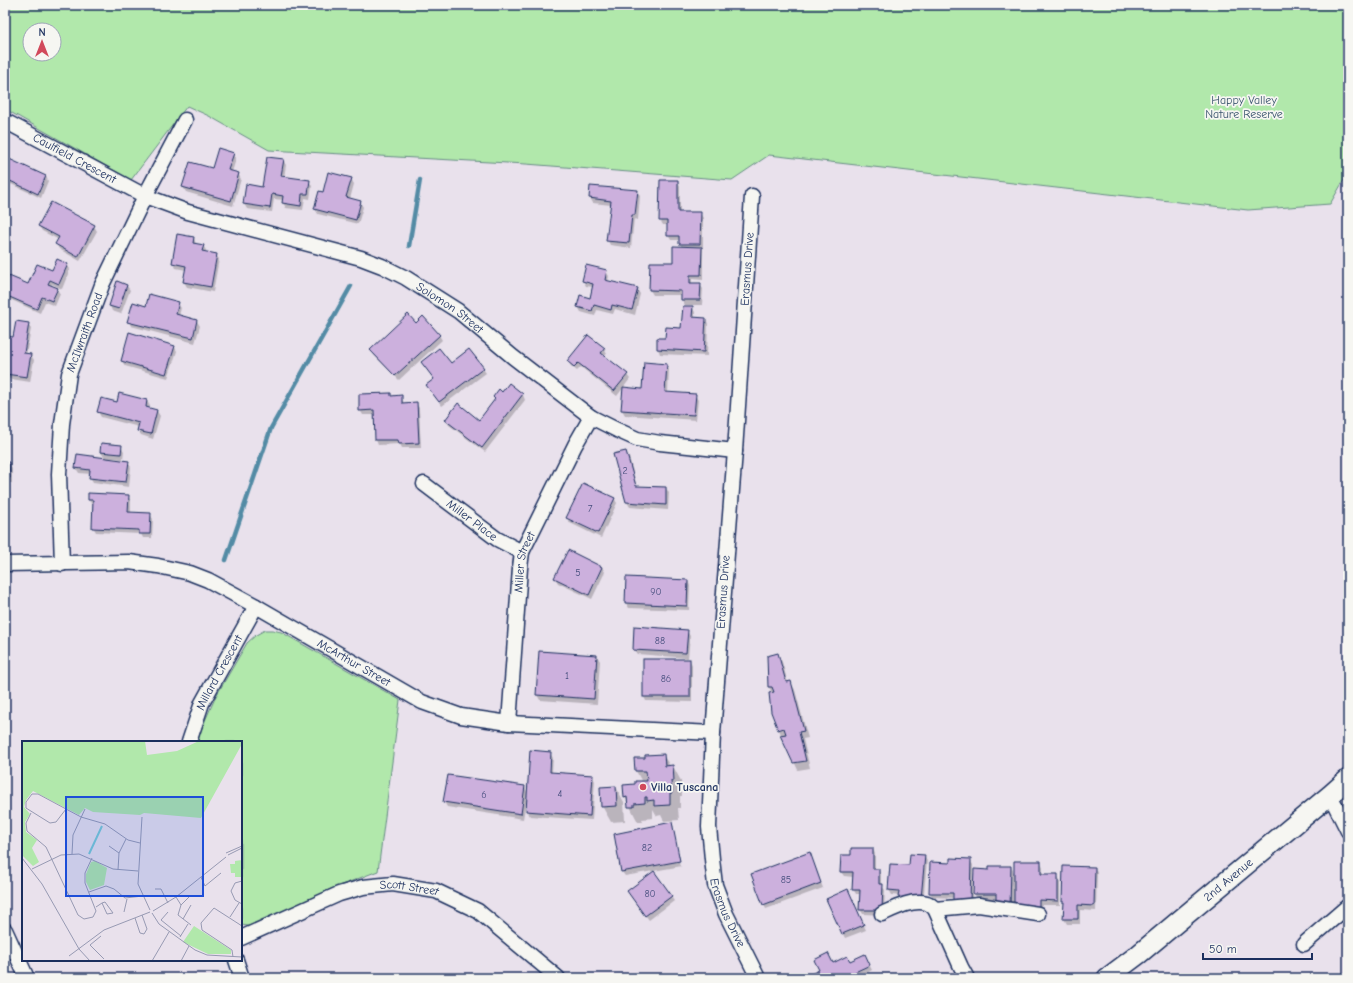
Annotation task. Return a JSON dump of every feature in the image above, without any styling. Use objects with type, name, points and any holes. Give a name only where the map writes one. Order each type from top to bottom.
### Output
[{"type":"street","name":"McIlwraith Road","points":[[62,564],[59,474],[62,424],[69,374],[102,285],[145,196],[185,120]]},
{"type":"street","name":"Caulfield Crescent","points":[[5,121],[145,196]]},
{"type":"street","name":"Solomon Street","points":[[145,196],[188,212],[361,258],[382,266],[406,278],[458,311],[513,357],[591,417],[637,439],[735,451]]},
{"type":"street","name":"Erasmus Drive","points":[[752,196],[735,451],[713,733],[709,827],[716,885],[726,914],[758,978]]},
{"type":"street","name":"Miller Street","points":[[509,723],[522,552],[574,445],[591,417]]},
{"type":"street","name":"Miller Place","points":[[424,484],[497,539],[522,552]]},
{"type":"street","name":"McArthur Street","points":[[5,564],[129,562],[158,566],[190,573],[208,580],[256,606],[422,702],[462,716],[509,723],[713,733]]},
{"type":"street","name":"Millard Crescent","points":[[189,741],[202,703],[256,606]]},
{"type":"street","name":"2nd Avenue","points":[[1107,978],[1139,954],[1348,779]]},
{"type":"street","points":[[1330,795],[1348,831]]},
{"type":"street","name":"Scott Street","points":[[242,938],[339,894],[363,887],[393,884],[436,891],[478,911],[558,978]]},
{"type":"street","points":[[882,914],[901,905],[928,903],[935,909],[967,978]]},
{"type":"street","points":[[935,909],[979,905],[1038,914]]},
{"type":"street","points":[[1304,944],[1348,906]]},
{"type":"street","points":[[5,930],[27,978]]},
{"type":"street","points":[[236,961],[242,978]]},
{"type":"green space","name":"Happy Valley Nature Reserve","points":[[5,5],[1348,5],[1348,173],[1330,204],[1248,210],[769,155],[732,180],[526,164],[269,150],[209,116],[187,106],[131,180],[5,109]]},
{"type":"green space","points":[[265,630],[281,632],[400,700],[378,871],[331,889],[258,923],[248,926],[242,925],[242,741],[198,741],[200,732],[216,696],[247,643],[256,635]]},
{"type":"building","points":[[218,148],[234,153],[228,170],[239,173],[231,201],[182,187],[190,162],[212,168]]},
{"type":"building","points":[[5,157],[46,176],[38,194],[8,180],[5,186]]},
{"type":"building","points":[[267,157],[284,159],[281,176],[310,180],[308,194],[302,194],[301,206],[282,203],[283,196],[272,194],[270,208],[243,204],[246,184],[262,187]]},
{"type":"building","points":[[328,172],[352,178],[346,197],[361,201],[356,220],[314,209],[319,191],[323,192]]},
{"type":"building","points":[[660,180],[678,180],[678,212],[701,212],[700,244],[679,244],[679,236],[667,236],[667,221],[659,221]]},
{"type":"building","points":[[590,186],[638,190],[635,215],[632,215],[629,243],[606,241],[611,201],[589,198]]},
{"type":"building","points":[[51,202],[95,225],[78,257],[55,244],[59,237],[38,226]]},
{"type":"building","points":[[177,234],[194,237],[193,243],[204,245],[202,251],[217,254],[211,287],[183,282],[186,266],[172,263]]},
{"type":"building","points":[[673,246],[702,247],[701,275],[690,275],[690,283],[701,283],[700,300],[681,300],[681,291],[649,290],[650,262],[673,262]]},
{"type":"building","points":[[57,259],[68,264],[59,284],[50,280],[48,284],[58,288],[52,301],[42,297],[37,309],[5,295],[5,285],[9,276],[28,284],[37,264],[52,270]]},
{"type":"building","points":[[586,265],[607,270],[605,280],[638,288],[632,310],[612,305],[611,310],[594,305],[592,311],[577,307],[580,295],[590,298],[593,284],[582,281]]},
{"type":"building","points":[[117,281],[127,285],[119,309],[109,306]]},
{"type":"building","points":[[149,294],[179,302],[176,314],[197,320],[193,338],[127,322],[133,302],[146,306]]},
{"type":"building","points":[[683,306],[693,306],[692,317],[706,318],[704,352],[657,349],[657,338],[665,338],[666,327],[681,328]]},
{"type":"building","points":[[408,314],[416,323],[423,316],[440,335],[395,376],[370,350]]},
{"type":"building","points":[[16,321],[29,323],[24,353],[31,354],[27,377],[5,374],[5,336],[13,337]]},
{"type":"building","points":[[129,332],[175,346],[166,374],[121,361]]},
{"type":"building","points":[[588,335],[605,348],[601,353],[628,374],[614,391],[578,363],[574,367],[567,361]]},
{"type":"building","points":[[439,348],[451,363],[469,349],[484,368],[439,402],[426,385],[434,379],[421,362]]},
{"type":"building","points":[[644,362],[667,364],[665,392],[696,394],[694,415],[621,410],[623,387],[642,389]]},
{"type":"building","points":[[509,383],[523,394],[482,448],[445,420],[458,403],[479,420],[495,399],[493,397],[499,389],[502,392]]},
{"type":"building","points":[[119,393],[147,400],[146,407],[157,410],[151,434],[137,431],[139,423],[97,412],[101,398],[117,402]]},
{"type":"building","points":[[391,393],[391,396],[402,395],[402,403],[417,402],[419,443],[399,444],[398,440],[375,440],[374,410],[359,411],[359,394]]},
{"type":"building","points":[[101,443],[122,445],[121,454],[100,452]]},
{"type":"building","points":[[626,451],[636,486],[666,487],[666,505],[626,502],[613,454]]},
{"type":"building","points":[[77,454],[129,461],[126,482],[89,478],[90,470],[75,468]]},
{"type":"building","points":[[5,462],[9,462],[10,478],[5,478]]},
{"type":"building","points":[[583,483],[615,498],[598,533],[566,518]]},
{"type":"building","points":[[88,493],[129,495],[128,512],[151,513],[150,534],[139,534],[139,530],[92,528],[93,500],[88,500]]},
{"type":"building","points":[[568,550],[602,567],[589,595],[554,578]]},
{"type":"building","points":[[626,577],[688,580],[687,606],[625,603]]},
{"type":"building","points":[[634,626],[688,630],[686,653],[633,650]]},
{"type":"building","points":[[539,651],[597,655],[594,699],[536,695]]},
{"type":"building","points":[[778,653],[786,682],[791,681],[804,731],[799,732],[806,761],[793,763],[780,735],[786,734],[784,728],[778,730],[771,712],[769,693],[774,692],[772,687],[768,687],[767,656]]},
{"type":"building","points":[[643,659],[690,659],[690,697],[643,697]]},
{"type":"building","points":[[530,750],[551,752],[550,772],[593,775],[590,816],[526,811]]},
{"type":"building","points":[[664,754],[665,766],[673,765],[674,781],[671,781],[672,793],[670,793],[670,805],[654,806],[654,800],[647,801],[647,797],[645,797],[645,803],[634,804],[634,807],[628,807],[627,797],[624,798],[623,785],[635,784],[635,781],[647,781],[646,771],[635,771],[634,758],[645,758],[645,755]]},
{"type":"building","points":[[448,775],[525,786],[521,814],[443,802]]},
{"type":"building","points":[[616,786],[617,806],[601,807],[600,787]]},
{"type":"building","points":[[672,822],[680,861],[621,872],[614,834]]},
{"type":"building","points":[[851,848],[873,848],[873,869],[879,869],[879,884],[883,884],[882,910],[859,910],[860,890],[852,890],[853,872],[840,872],[841,855],[851,855]]},
{"type":"building","points":[[810,852],[821,883],[763,905],[751,874]]},
{"type":"building","points":[[910,854],[925,855],[921,899],[898,897],[899,891],[888,890],[890,864],[909,865]]},
{"type":"building","points":[[950,858],[971,859],[970,904],[953,904],[953,893],[929,893],[930,862],[950,863]]},
{"type":"building","points":[[1014,861],[1041,861],[1041,874],[1058,874],[1058,901],[1039,900],[1039,908],[1014,908]]},
{"type":"building","points":[[989,866],[1011,866],[1010,907],[996,907],[996,894],[973,894],[974,869],[989,870]]},
{"type":"building","points":[[1063,866],[1095,867],[1094,906],[1078,905],[1078,919],[1063,919]]},
{"type":"building","points":[[654,871],[672,896],[645,916],[627,891]]},
{"type":"building","points":[[848,889],[864,925],[842,934],[826,899]]},
{"type":"building","points":[[828,953],[833,963],[847,956],[850,961],[865,954],[870,965],[855,972],[858,978],[813,978],[811,974],[819,970],[814,960]]},
{"type":"waterway","points":[[409,246],[420,180]]},
{"type":"waterway","points":[[226,560],[271,428],[351,286]]},
{"type":"place","name":"Villa Tuscana","points":[[643,787]]}]
